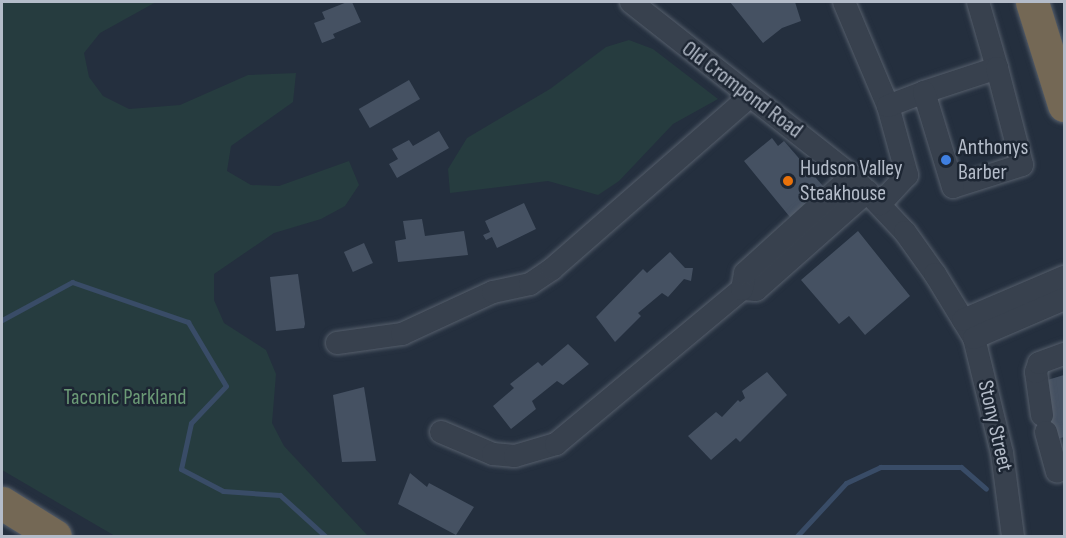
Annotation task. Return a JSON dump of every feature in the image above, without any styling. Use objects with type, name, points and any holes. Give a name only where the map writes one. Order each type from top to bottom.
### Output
[{"type":"highway","points":[[1032,2],[1065,105]]},
{"type":"highway","points":[[2,503],[55,537]]},
{"type":"street","name":"Old Crompond Road","points":[[631,2],[749,97],[808,138],[867,191],[917,249],[969,329]]},
{"type":"street","points":[[441,432],[493,454],[525,454],[556,444],[742,289],[756,290],[867,191],[908,175],[888,106],[844,2]]},
{"type":"street","points":[[924,92],[953,187],[1022,165],[978,2]]},
{"type":"street","points":[[888,106],[997,68]]},
{"type":"street","points":[[337,343],[402,333],[493,292],[530,284],[552,269],[749,97]]},
{"type":"street","points":[[969,329],[1065,277]]},
{"type":"street","points":[[969,329],[1065,299]]},
{"type":"street","name":"Stony Street","points":[[969,329],[1002,453],[1013,537]]},
{"type":"street","points":[[1058,472],[1044,424],[1036,372],[1040,363],[1065,354]]},
{"type":"green space","name":"Taconic Parkland","points":[[2,2],[156,2],[100,33],[84,53],[89,77],[103,96],[129,109],[180,105],[248,75],[296,73],[293,102],[231,146],[227,171],[251,185],[279,186],[349,161],[359,185],[345,206],[321,219],[274,233],[214,274],[214,300],[224,323],[266,350],[276,374],[272,423],[284,446],[368,536],[115,536],[2,470]]},
{"type":"green space","points":[[629,40],[653,49],[718,99],[673,124],[619,181],[598,195],[548,181],[450,193],[448,169],[467,138],[550,89],[606,47]]},
{"type":"building","points":[[352,2],[361,22],[333,34],[335,38],[322,43],[314,23],[325,19],[322,12]]},
{"type":"building","points":[[730,2],[795,2],[801,21],[782,28],[763,43]]},
{"type":"building","points":[[409,80],[420,99],[370,128],[359,109]]},
{"type":"building","points":[[439,131],[449,148],[397,178],[389,164],[398,159],[392,149],[409,140],[413,146]]},
{"type":"building","name":"Hudson Valley Steakhouse","points":[[772,138],[778,146],[784,141],[829,193],[794,222],[744,161]]},
{"type":"building","points":[[524,203],[536,229],[497,248],[492,237],[486,240],[483,235],[490,232],[485,221]]},
{"type":"building","points":[[422,219],[425,236],[464,231],[468,255],[398,262],[395,241],[406,239],[403,221]]},
{"type":"building","points":[[858,231],[910,296],[865,335],[849,316],[839,324],[801,280]]},
{"type":"building","points":[[364,243],[373,263],[353,272],[344,252]]},
{"type":"building","points":[[670,252],[685,268],[693,268],[691,281],[684,279],[668,297],[662,293],[638,313],[641,316],[615,342],[596,317],[643,269],[647,273]]},
{"type":"building","points":[[298,274],[304,328],[276,331],[270,277]]},
{"type":"building","points":[[568,344],[589,364],[563,385],[557,381],[532,401],[536,409],[511,429],[493,406],[514,388],[510,384],[538,362],[542,366]]},
{"type":"building","points":[[767,372],[787,395],[740,442],[736,438],[711,460],[688,436],[716,412],[722,417],[738,400],[740,402],[745,398],[742,391]]},
{"type":"building","points":[[1064,375],[1064,437],[1057,439],[1044,433],[1044,381]]},
{"type":"building","points":[[364,387],[376,461],[342,462],[333,395]]},
{"type":"building","points":[[410,473],[427,487],[429,483],[474,507],[456,535],[398,504]]},
{"type":"waterway","points":[[2,320],[72,282],[188,322],[226,386],[191,423],[181,469],[223,491],[280,495],[325,536]]},
{"type":"waterway","points":[[797,536],[846,483],[880,467],[961,467],[986,489]]},
{"type":"place","name":"Anthonys Barber","points":[[946,160]]},
{"type":"place","name":"Hudson Valley Steakhouse","points":[[788,181]]}]
